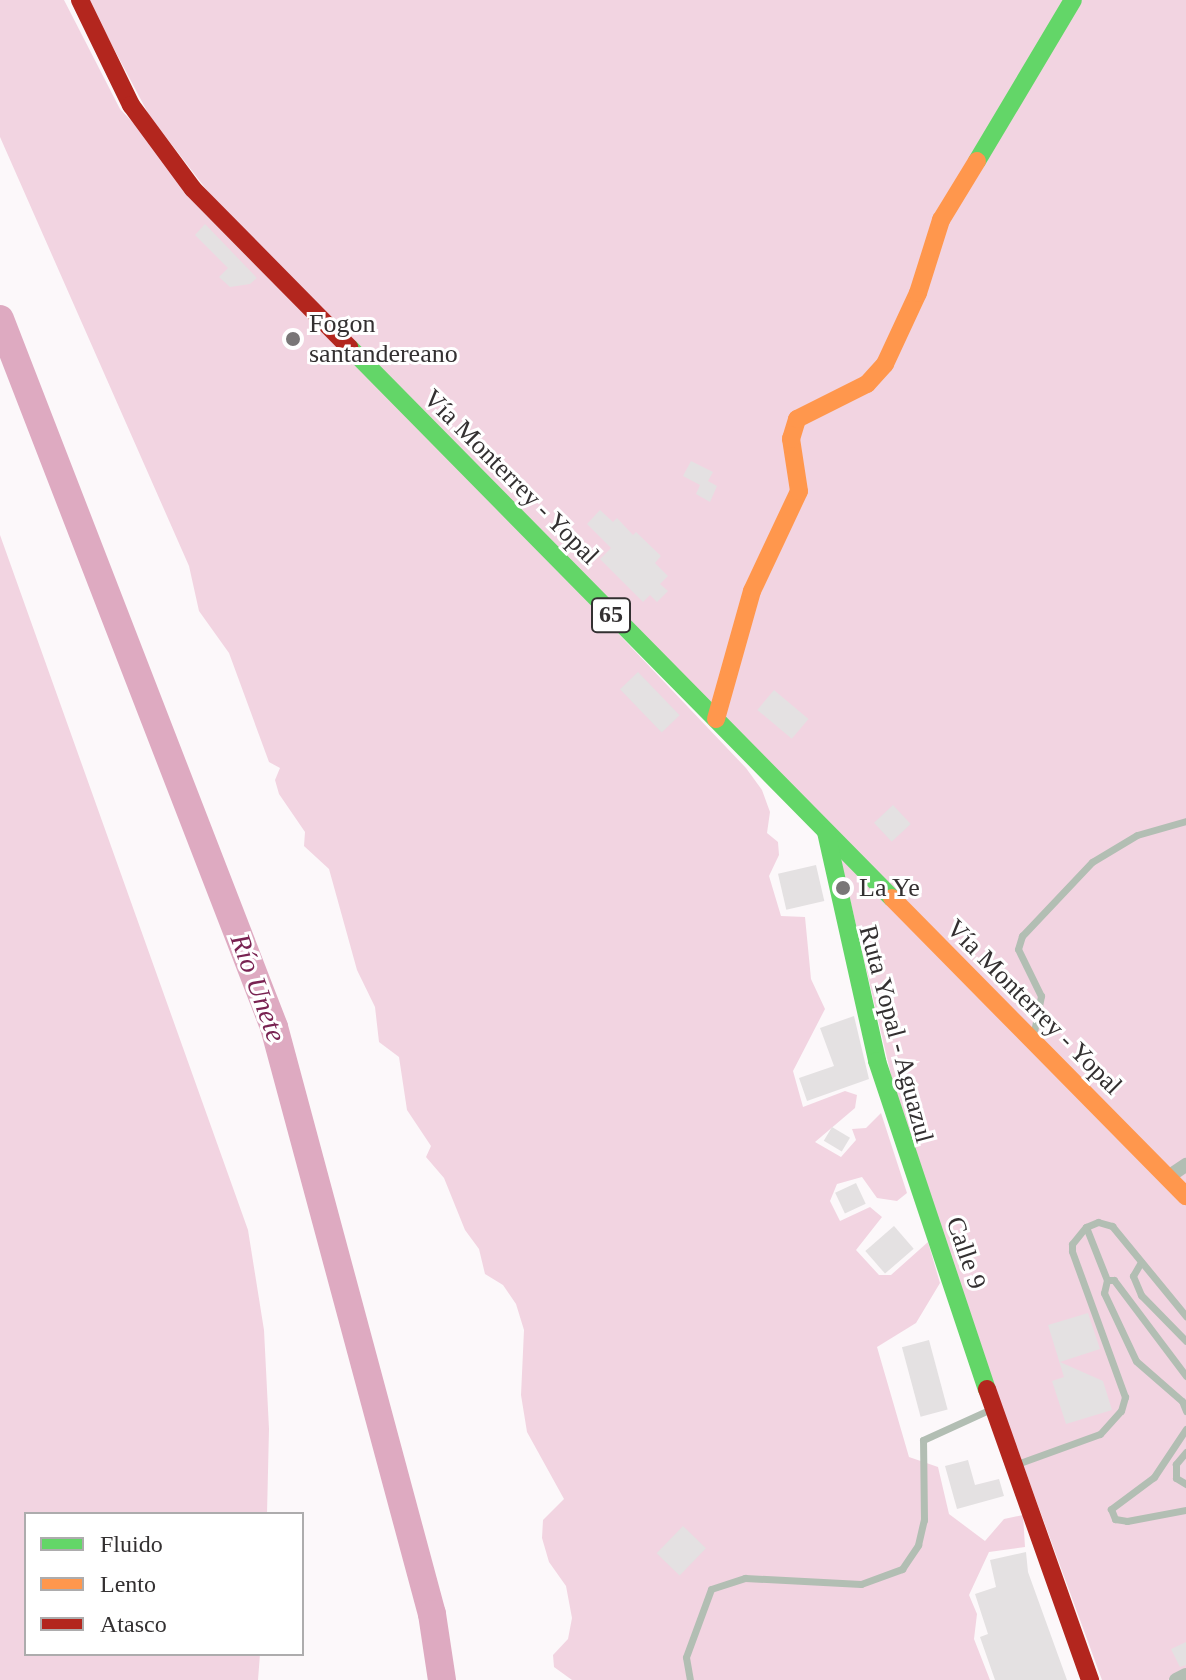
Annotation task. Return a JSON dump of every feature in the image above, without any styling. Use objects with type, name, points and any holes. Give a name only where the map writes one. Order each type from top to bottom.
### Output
[{"type":"main road","name":"Vía Monterrey - Yopal","points":[[80,0],[131,105],[193,189],[826,832]]},
{"type":"main road","points":[[716,719],[752,591],[799,491],[791,439],[797,419],[867,384],[885,364],[918,293],[941,220],[1073,0]]},
{"type":"street","points":[[1168,1177],[1186,1165]]},
{"type":"street","points":[[1176,1680],[1186,1675]]},
{"type":"lane","points":[[1030,1042],[1041,996],[1018,949],[1022,936],[1092,862],[1137,835],[1186,821]]},
{"type":"lane","name":"Ruta Yopal - Aguazul","points":[[826,832],[1030,1042],[1186,1196]]},
{"type":"lane","name":"Ruta Yopal - Aguazul","points":[[826,832],[877,1061],[993,1408],[1090,1680]]},
{"type":"lane","points":[[1015,1465],[1100,1434],[1121,1411],[1125,1397],[1072,1251],[1072,1244],[1086,1227],[1098,1222],[1112,1226],[1186,1316]]},
{"type":"lane","points":[[1086,1227],[1107,1280],[1104,1293],[1136,1361],[1182,1401],[1186,1411]]},
{"type":"lane","points":[[1141,1262],[1133,1276],[1141,1295],[1186,1341]]},
{"type":"lane","points":[[1107,1280],[1114,1280],[1186,1376]]},
{"type":"lane","points":[[690,1680],[686,1657],[711,1589],[745,1578],[861,1584],[902,1569],[918,1545],[924,1520],[923,1440],[993,1408]]},
{"type":"lane","points":[[1186,1429],[1154,1477],[1111,1509],[1115,1519],[1127,1521],[1186,1510]]},
{"type":"lane","points":[[1186,1452],[1176,1464],[1176,1478],[1186,1484]]},
{"type":"shaded area","points":[[0,0],[64,0],[120,109],[746,768],[762,790],[770,812],[767,833],[778,842],[779,855],[769,876],[781,916],[805,917],[811,979],[825,1009],[793,1071],[803,1107],[845,1091],[857,1095],[855,1108],[815,1142],[841,1157],[856,1140],[852,1129],[866,1128],[881,1113],[907,1193],[897,1201],[877,1198],[862,1177],[837,1184],[830,1201],[840,1221],[870,1207],[882,1217],[856,1250],[879,1275],[891,1275],[928,1242],[940,1283],[916,1323],[877,1347],[909,1457],[938,1467],[949,1514],[985,1541],[1004,1519],[1023,1515],[1025,1547],[989,1552],[969,1595],[977,1614],[974,1639],[990,1680],[572,1680],[554,1667],[553,1655],[568,1639],[572,1618],[566,1586],[549,1562],[542,1538],[543,1520],[564,1499],[527,1432],[521,1395],[524,1330],[516,1304],[503,1285],[485,1274],[479,1249],[465,1230],[444,1178],[426,1157],[431,1146],[407,1110],[399,1057],[379,1042],[375,1007],[357,970],[329,869],[304,846],[305,832],[279,794],[275,780],[280,768],[269,762],[229,653],[199,611],[189,566],[0,137]]},
{"type":"shaded area","points":[[88,0],[1186,0],[1186,1671],[1168,1680],[1102,1680],[984,1358],[894,1088],[833,826],[219,206],[149,115]]},
{"type":"shaded area","points":[[0,535],[248,1230],[264,1330],[269,1429],[267,1512],[24,1512],[24,1656],[260,1656],[258,1680],[0,1680]]},
{"type":"building","points":[[205,224],[257,278],[250,284],[230,287],[219,277],[228,268],[195,235]]},
{"type":"building","points":[[691,461],[713,472],[708,481],[717,486],[710,502],[696,494],[700,485],[683,476]]},
{"type":"building","points":[[600,510],[613,522],[617,518],[633,535],[636,532],[661,556],[655,563],[668,576],[660,584],[668,591],[657,602],[650,595],[643,602],[600,559],[611,548],[587,524]]},
{"type":"building","points":[[638,672],[680,715],[662,733],[620,689]]},
{"type":"building","points":[[774,690],[808,719],[792,739],[757,710]]},
{"type":"building","points":[[893,805],[911,824],[892,842],[874,823]]},
{"type":"building","points":[[816,865],[824,901],[786,910],[778,874]]},
{"type":"building","points":[[854,1016],[869,1079],[807,1101],[799,1078],[834,1066],[820,1028]]},
{"type":"building","points":[[832,1127],[850,1138],[842,1152],[824,1141]]},
{"type":"building","points":[[856,1183],[866,1204],[845,1214],[835,1193]]},
{"type":"building","points":[[894,1226],[914,1249],[885,1274],[865,1251]]},
{"type":"building","points":[[1088,1313],[1100,1349],[1060,1362],[1103,1381],[1112,1410],[1066,1424],[1052,1381],[1064,1377],[1048,1325]]},
{"type":"building","points":[[929,1340],[948,1410],[921,1417],[902,1347]]},
{"type":"building","points":[[968,1460],[975,1485],[999,1479],[1004,1496],[957,1509],[945,1466]]},
{"type":"building","points":[[683,1526],[706,1548],[680,1576],[657,1553]]},
{"type":"building","points":[[1026,1552],[1028,1572],[1067,1680],[995,1680],[980,1637],[988,1634],[975,1594],[996,1587],[990,1560]]},
{"type":"building","points":[[1186,1642],[1186,1665],[1180,1667],[1171,1649]]},
{"type":"waterway","name":"Río Unete","points":[[0,319],[274,1027],[432,1614],[442,1680]]},
{"type":"traffic: fast","points":[[977,161],[1073,0]]},
{"type":"traffic: fast","points":[[350,348],[892,898]]},
{"type":"traffic: fast","points":[[826,832],[877,1061],[987,1389]]},
{"type":"traffic: slow","points":[[716,719],[752,591],[799,491],[791,439],[797,419],[867,384],[885,364],[918,293],[941,220],[977,161]]},
{"type":"traffic: slow","points":[[892,898],[1186,1196]]},
{"type":"traffic: jam","points":[[80,0],[131,105],[193,189],[350,348]]},
{"type":"traffic: jam","points":[[987,1389],[1090,1680]]},
{"type":"place","name":"Fogon santandereano","points":[[293,339]]},
{"type":"place","name":"La Ye","points":[[843,888]]}]
